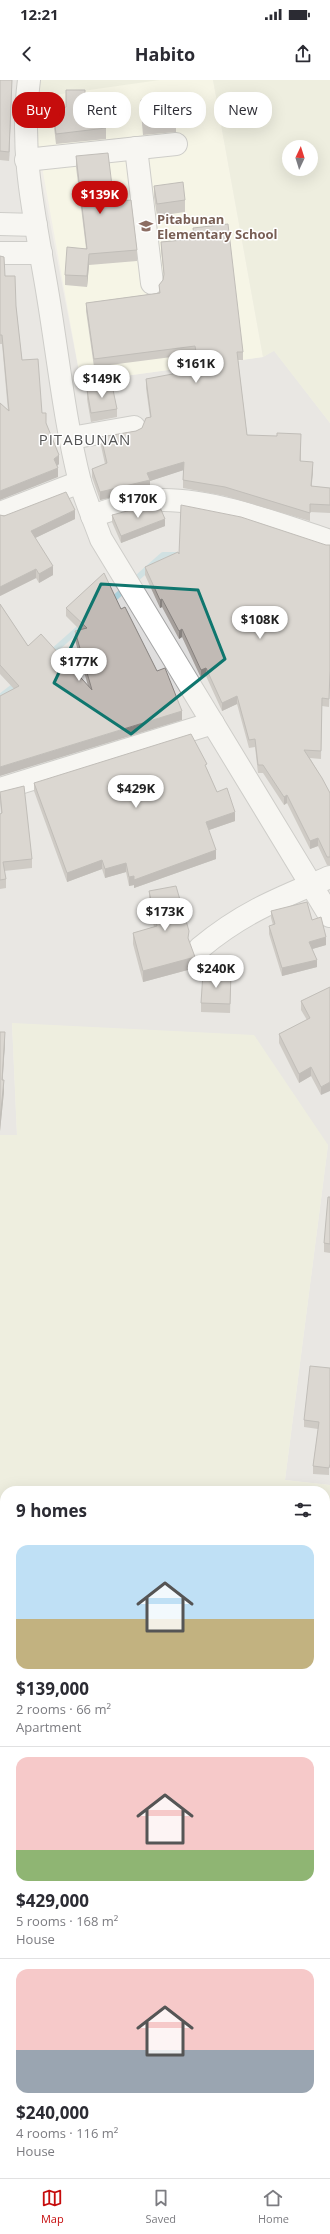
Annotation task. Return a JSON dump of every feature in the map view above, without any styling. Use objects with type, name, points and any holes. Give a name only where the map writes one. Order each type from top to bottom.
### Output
[{"type":"street","points":[[29,80],[26,99],[26,160],[29,187],[71,438],[80,482],[92,516],[101,538],[213,723],[320,881],[328,906]]},
{"type":"street","points":[[26,160],[176,144]]},
{"type":"street","points":[[136,148],[152,282]]},
{"type":"street","points":[[0,224],[36,225]]},
{"type":"street","points":[[0,253],[41,253]]},
{"type":"street","points":[[71,438],[134,427]]},
{"type":"street","points":[[0,513],[80,482]]},
{"type":"street","points":[[92,516],[127,505],[156,500],[180,500],[268,520],[330,541]]},
{"type":"street","points":[[0,789],[213,723]]},
{"type":"street","points":[[200,948],[224,928],[242,916],[277,898],[320,881]]},
{"type":"highlighted area","points":[[101,584],[198,590],[225,659],[131,734],[54,683]]},
{"type":"shaded area","points":[[0,80],[31,80],[28,92],[12,92],[12,128],[32,128],[81,382],[263,357],[274,350],[330,423],[330,1485],[285,1480],[328,1145],[12,1023],[17,1136],[0,1135]]},
{"type":"shaded area","points":[[31,80],[160,80],[65,93],[65,92],[28,92]]},
{"type":"shaded area","name":"Pitabunan Elementary School","points":[[153,80],[213,80],[215,92],[214,128],[222,128],[263,357],[81,382],[35,128],[65,128],[65,92],[54,92]]},
{"type":"shaded area","points":[[213,80],[330,80],[330,423],[274,351],[263,357],[222,128],[272,128],[272,92],[215,92]]},
{"type":"shaded area","points":[[12,1023],[254,1035],[328,1145],[285,1480],[330,1486],[0,1486],[0,1135],[17,1135]]},
{"type":"building","points":[[0,80],[12,80],[9,152],[0,151]]},
{"type":"building","points":[[66,90],[85,90],[85,92],[73,92],[73,128],[106,128],[56,134],[55,128],[65,128]]},
{"type":"building","points":[[108,153],[114,202],[131,200],[137,250],[89,254],[87,276],[65,275],[67,247],[87,249],[76,156]]},
{"type":"building","points":[[183,182],[185,200],[157,204],[154,186]]},
{"type":"building","points":[[228,224],[243,352],[237,352],[247,435],[277,436],[277,433],[301,434],[300,461],[313,462],[311,486],[330,488],[330,505],[310,504],[310,513],[225,487],[183,480],[184,462],[147,473],[150,480],[100,492],[92,469],[107,463],[101,437],[136,431],[142,428],[146,418],[151,417],[146,379],[199,369],[195,346],[94,359],[86,303],[160,293],[159,285],[163,280],[164,274],[161,242],[194,239],[193,228]]},
{"type":"building","points":[[0,256],[4,257],[5,276],[15,276],[16,306],[22,360],[38,359],[42,413],[46,413],[46,423],[59,455],[54,459],[58,468],[0,491],[0,403],[9,411],[2,335],[0,335]]},
{"type":"building","points":[[112,385],[117,409],[91,413],[87,390]]},
{"type":"building","points":[[66,492],[75,510],[31,531],[53,566],[39,574],[36,569],[0,587],[0,515],[4,516]]},
{"type":"building","points":[[159,505],[165,519],[121,536],[112,515]]},
{"type":"building","points":[[181,505],[241,517],[326,545],[330,545],[329,699],[322,698],[321,751],[304,750],[330,793],[330,857],[327,857],[318,838],[310,841],[287,795],[284,797],[263,765],[258,765],[255,739],[249,740],[237,696],[222,703],[206,668],[201,670],[182,629],[179,631],[162,599],[160,600],[145,567],[178,552],[179,554]]},
{"type":"building","points":[[104,573],[121,609],[125,607],[157,671],[165,668],[182,711],[0,767],[0,696],[19,686],[0,665],[0,604],[28,646],[41,634],[92,690],[75,631],[87,628],[66,608]]},
{"type":"building","points":[[191,734],[207,764],[205,765],[217,792],[227,788],[235,812],[206,822],[216,850],[134,880],[134,876],[129,877],[126,863],[105,869],[102,860],[67,873],[34,783]]},
{"type":"building","points":[[24,786],[32,859],[3,862],[6,879],[0,880],[0,814],[2,813],[0,792]]},
{"type":"building","points":[[176,886],[189,931],[188,938],[195,957],[143,971],[133,933],[157,926],[149,891]]},
{"type":"building","points":[[307,902],[312,920],[321,917],[326,937],[309,942],[317,960],[282,968],[269,926],[275,924],[271,911]]},
{"type":"building","points":[[203,973],[231,974],[230,1004],[201,1003]]},
{"type":"building","points":[[330,987],[330,1082],[321,1087],[311,1067],[299,1074],[279,1034],[310,1018],[301,1001]]},
{"type":"building","points":[[0,1032],[5,1032],[2,1080],[4,1080],[0,1120]]},
{"type":"building","points":[[328,1197],[330,1197],[330,1244],[324,1243]]},
{"type":"building","points":[[310,1366],[330,1368],[329,1468],[313,1466],[319,1422],[304,1420]]},
{"type":"waterway","points":[[109,603],[163,555],[179,555]]},
{"type":"waterway","points":[[50,654],[84,624]]},
{"type":"waterway","points":[[0,697],[18,683]]},
{"type":"place","name":"Pitabunan Elementary School","points":[[146,226]]},
{"type":"district","name":"PITABUNAN","points":[[85,440]]}]
